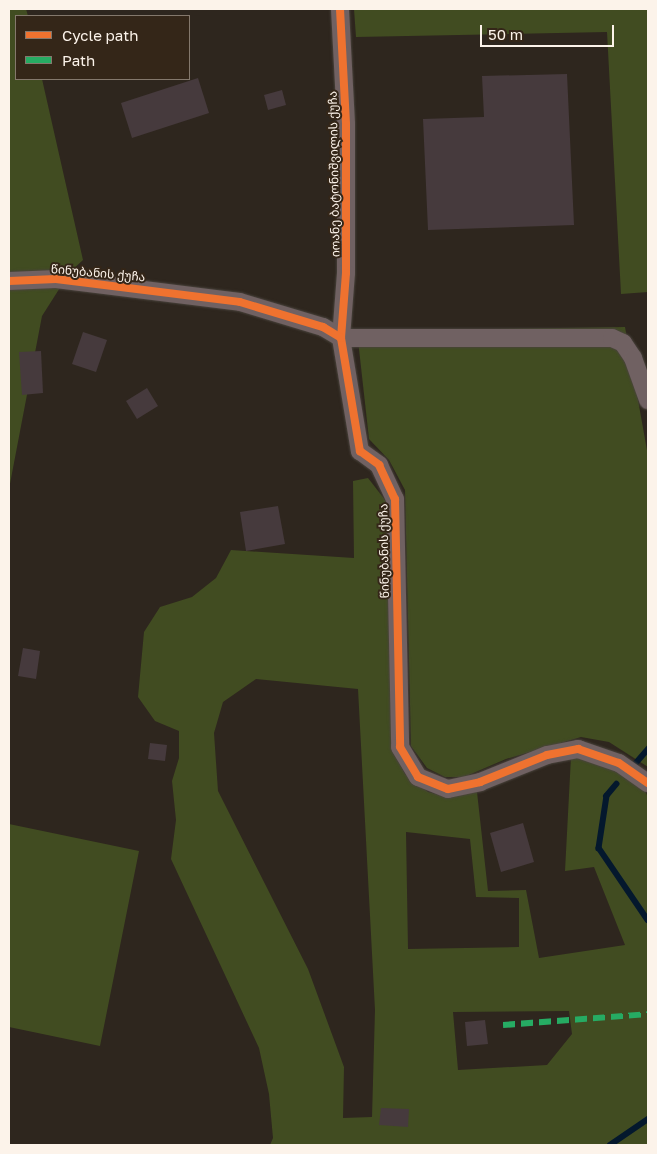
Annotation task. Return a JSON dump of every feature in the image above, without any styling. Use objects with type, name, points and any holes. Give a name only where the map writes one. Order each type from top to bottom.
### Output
[{"type":"street","name":"იოანე ბატონიშვილის ქუჩა","points":[[340,9],[346,124],[346,273],[342,338]]},
{"type":"street","name":"წინუბანის ქუჩა","points":[[9,280],[56,279],[240,302],[324,327],[342,338],[360,451],[379,465],[395,499],[400,747],[418,776],[448,789],[480,782],[547,755],[578,750],[619,763],[648,783]]},
{"type":"street","points":[[342,338],[612,338],[623,343],[633,358],[648,400]]},
{"type":"green space","points":[[9,9],[26,9],[28,15],[15,15],[15,80],[42,80],[83,260],[70,272],[42,316],[9,489]]},
{"type":"green space","points":[[354,9],[648,9],[648,292],[621,294],[607,32],[356,37]]},
{"type":"green space","points":[[625,327],[648,456],[648,767],[609,742],[581,737],[506,759],[464,777],[445,777],[427,768],[411,746],[405,490],[389,460],[369,439],[357,331]]},
{"type":"green space","points":[[368,478],[389,505],[393,752],[405,774],[428,792],[449,797],[477,792],[488,891],[526,890],[539,958],[625,945],[594,867],[565,871],[571,757],[584,757],[606,764],[644,789],[648,797],[648,1145],[270,1145],[273,1138],[269,1094],[259,1048],[171,859],[176,820],[172,781],[179,758],[179,731],[155,721],[138,697],[144,632],[160,607],[192,597],[216,578],[231,550],[354,558],[353,481]],"holes":[[[256,679],[358,689],[375,1010],[372,1117],[343,1118],[344,1067],[308,969],[218,791],[214,733],[223,702]],[[406,832],[470,839],[476,897],[519,898],[519,947],[408,949]],[[569,1011],[572,1034],[547,1065],[458,1070],[453,1012]]]},
{"type":"green space","points":[[9,824],[139,851],[100,1046],[9,1027]]},
{"type":"building","points":[[567,74],[574,225],[428,230],[423,119],[484,117],[482,76]]},
{"type":"building","points":[[198,78],[209,113],[132,138],[121,103]]},
{"type":"building","points":[[282,90],[286,105],[268,110],[264,95]]},
{"type":"building","points":[[83,332],[107,340],[96,372],[72,364]]},
{"type":"building","points":[[41,351],[43,393],[22,395],[19,352]]},
{"type":"building","points":[[147,388],[158,406],[137,419],[126,401]]},
{"type":"building","points":[[278,506],[285,544],[246,551],[240,512]]},
{"type":"building","points":[[23,648],[40,651],[36,679],[18,676]]},
{"type":"building","points":[[150,743],[167,745],[165,761],[148,759]]},
{"type":"building","points":[[523,823],[534,862],[501,872],[490,833]]},
{"type":"building","points":[[485,1020],[488,1044],[467,1046],[465,1022]]},
{"type":"building","points":[[381,1108],[409,1109],[408,1127],[379,1125]]},
{"type":"waterway","points":[[635,764],[648,749]]},
{"type":"waterway","points":[[617,784],[607,796],[599,848],[648,920]]},
{"type":"waterway","points":[[610,1145],[648,1119]]},
{"type":"marked path","points":[[503,1025],[648,1014]]},
{"type":"cycle path","points":[[340,9],[346,124],[346,273],[341,338],[360,451],[379,465],[395,499],[400,747],[418,777],[448,789],[480,782],[547,755],[578,749],[619,763],[648,783]]},
{"type":"cycle path","points":[[9,281],[56,279],[240,302],[323,327],[341,338]]}]
